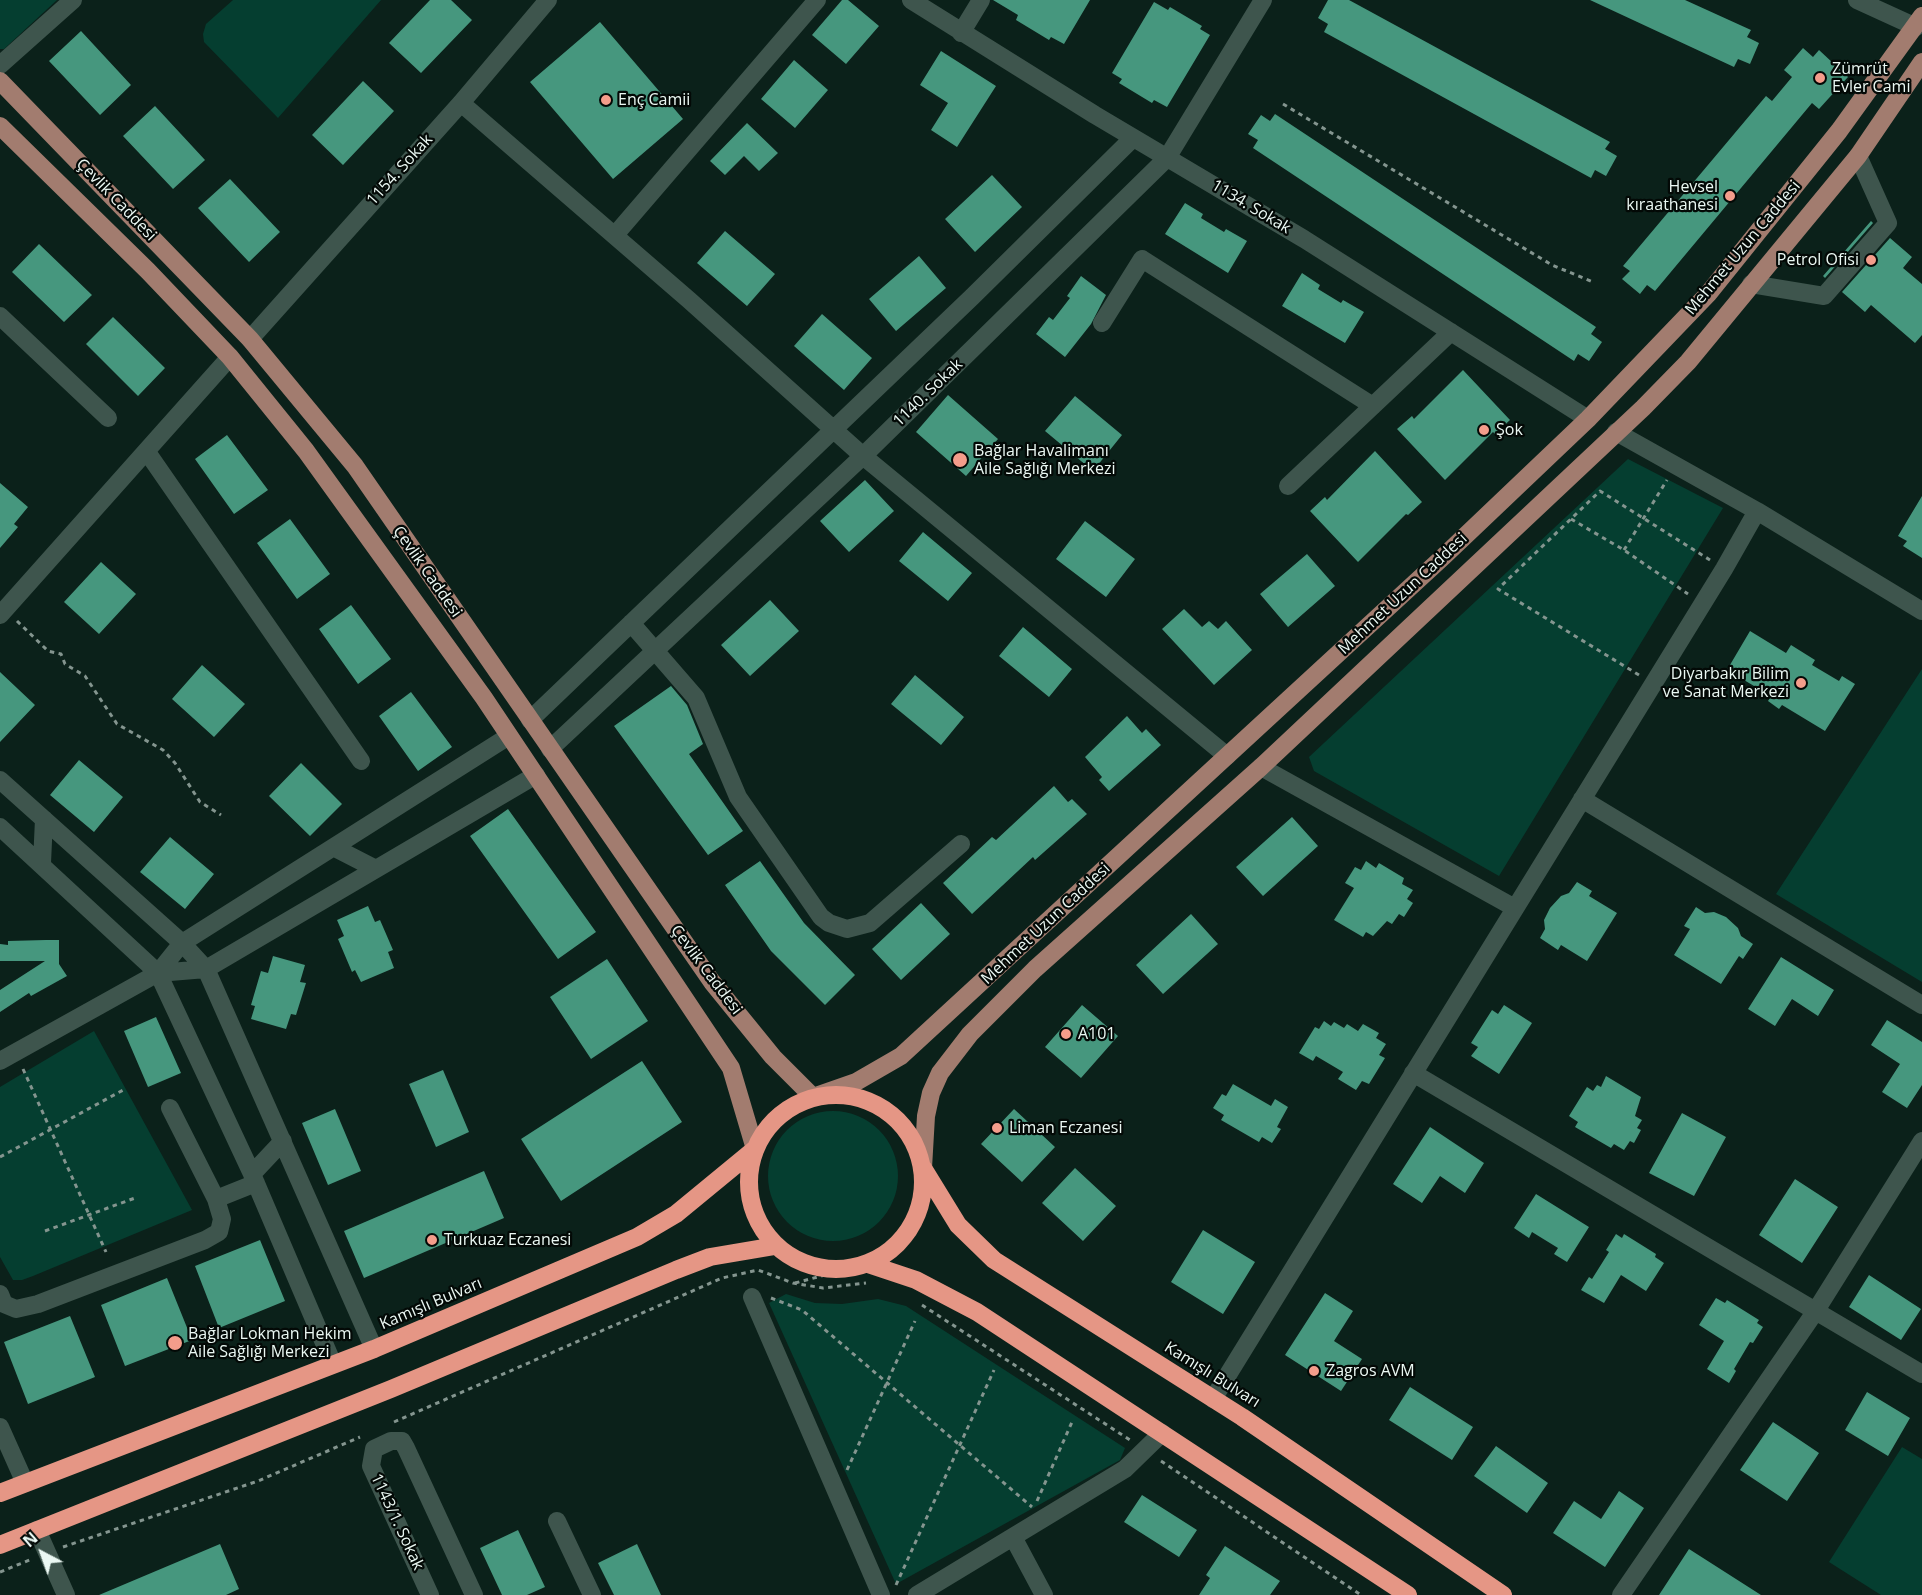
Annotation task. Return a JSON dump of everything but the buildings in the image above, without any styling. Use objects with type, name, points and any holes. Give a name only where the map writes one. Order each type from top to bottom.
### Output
[{"type":"highway","points":[[843,1094],[871,1101],[879,1106],[895,1117],[913,1140],[923,1168],[920,1203],[906,1235],[889,1252],[868,1264],[844,1269],[819,1268],[795,1260],[775,1246],[759,1225],[750,1200],[748,1174],[755,1149],[764,1131],[794,1104],[813,1097],[843,1094]]},
{"type":"highway","name":"Kamışlı Bulvarı","points":[[0,1493],[374,1349],[637,1237],[676,1214],[755,1149]]},
{"type":"highway","name":"Kamışlı Bulvarı","points":[[923,1168],[958,1225],[994,1260],[1213,1399],[1503,1595]]},
{"type":"highway","points":[[0,1545],[391,1389],[676,1270],[710,1257],[775,1246]]},
{"type":"highway","points":[[868,1264],[916,1280],[977,1312],[1209,1462],[1408,1595]]},
{"type":"main road","name":"Mehmet Uzun Caddesi","points":[[813,1097],[856,1082],[901,1056],[1443,557],[1588,419],[1707,294],[1839,131],[1919,21]]},
{"type":"main road","points":[[923,1168],[926,1116],[931,1093],[940,1072],[970,1034],[1035,969],[1261,767],[1688,362],[1916,82],[1922,62]]},
{"type":"main road","name":"Çevlik Caddesi","points":[[0,81],[250,339],[355,466],[712,982],[773,1057],[813,1097]]},
{"type":"main road","name":"Çevlik Caddesi","points":[[0,126],[148,271],[230,357],[306,451],[536,775],[731,1068],[755,1149]]},
{"type":"street","points":[[0,65],[73,0]]},
{"type":"street","name":"1154. Sokak","points":[[250,339],[461,103],[548,0]]},
{"type":"street","points":[[615,235],[817,0]]},
{"type":"street","name":"1134. Sokak","points":[[911,0],[1133,138],[1304,239],[1588,419]]},
{"type":"street","points":[[961,33],[981,0]]},
{"type":"street","name":"1140. Sokak","points":[[550,749],[863,456],[1167,158],[1263,0]]},
{"type":"street","points":[[1857,0],[1919,21]]},
{"type":"street","points":[[461,103],[615,235],[863,456],[1227,756]]},
{"type":"street","points":[[530,720],[835,429],[1133,138]]},
{"type":"street","points":[[1751,284],[1824,296],[1888,223],[1858,156]]},
{"type":"street","points":[[1102,323],[1142,259],[1373,406]]},
{"type":"street","points":[[0,316],[108,418]]},
{"type":"street","points":[[1288,486],[1451,332]]},
{"type":"street","points":[[3,612],[230,357]]},
{"type":"street","points":[[1616,432],[1756,510],[1922,611]]},
{"type":"street","points":[[147,452],[361,761]]},
{"type":"street","points":[[1213,1399],[1724,569],[1756,510]]},
{"type":"street","points":[[631,623],[696,698],[738,797],[822,917],[829,923],[847,928],[870,923],[961,844]]},
{"type":"street","points":[[8,1056],[158,973],[182,943],[509,736]]},
{"type":"street","points":[[1261,767],[1515,908]]},
{"type":"street","points":[[158,973],[206,969],[374,868],[536,775]]},
{"type":"street","points":[[0,780],[182,943],[206,969],[374,1349]]},
{"type":"street","points":[[1582,799],[1922,1005]]},
{"type":"street","points":[[42,863],[44,819]]},
{"type":"street","points":[[0,827],[42,863],[158,973],[254,1179],[333,1364]]},
{"type":"street","points":[[335,848],[374,868]]},
{"type":"street","points":[[1413,1073],[1922,1374]]},
{"type":"street","points":[[0,1294],[4,1304],[16,1309],[38,1304],[205,1240],[219,1232],[222,1219],[216,1199],[170,1108]]},
{"type":"street","points":[[216,1199],[254,1179],[282,1141]]},
{"type":"street","points":[[1621,1595],[1815,1312],[1922,1141]]},
{"type":"street","points":[[752,1297],[881,1595]]},
{"type":"street","points":[[0,1427],[25,1483]]},
{"type":"street","points":[[916,1595],[1013,1537],[1039,1513],[1125,1469],[1146,1451],[1161,1433]]},
{"type":"street","name":"1143/1. Sokak","points":[[430,1595],[371,1466],[374,1449],[391,1441],[402,1441],[466,1576]]},
{"type":"street","points":[[557,1521],[592,1595]]},
{"type":"street","points":[[37,1530],[66,1595]]},
{"type":"street","points":[[1013,1537],[1044,1595]]},
{"type":"street","points":[[456,1595],[466,1576]]},
{"type":"street","points":[[466,1576],[474,1595]]},
{"type":"path","points":[[1283,104],[1552,266],[1593,282]]},
{"type":"path","points":[[1624,550],[1675,466]]},
{"type":"path","points":[[1653,683],[1498,589],[1600,491],[1724,569]]},
{"type":"path","points":[[1571,519],[1624,550],[1702,603]]},
{"type":"path","points":[[3,612],[48,651],[57,652],[64,657],[64,664],[85,676],[117,724],[163,750],[175,762],[200,802],[221,815]]},
{"type":"path","points":[[8,1056],[51,1129],[106,1252]]},
{"type":"path","points":[[0,1157],[125,1089]]},
{"type":"path","points":[[45,1231],[135,1198]]},
{"type":"path","points":[[793,1283],[844,1269]]},
{"type":"path","points":[[388,1425],[722,1278],[758,1270],[793,1283],[824,1288],[869,1283]]},
{"type":"path","points":[[752,1297],[765,1295],[802,1310],[1039,1513],[1072,1422]]},
{"type":"path","points":[[921,1305],[1146,1451],[1361,1595]]},
{"type":"path","points":[[837,1493],[915,1321]]},
{"type":"path","points":[[893,1595],[994,1370]]},
{"type":"path","points":[[0,1572],[47,1553],[258,1481],[368,1433]]},
{"type":"green space","points":[[0,0],[57,0],[4,49],[0,49]]},
{"type":"green space","points":[[233,0],[381,0],[278,118],[204,42],[203,34],[206,24]]},
{"type":"green space","points":[[1628,459],[1723,508],[1499,876],[1314,771],[1309,757]]},
{"type":"green space","points":[[1922,669],[1922,982],[1776,894]]},
{"type":"green space","points":[[94,1031],[192,1210],[33,1276],[13,1280],[0,1257],[0,1087]]},
{"type":"green space","points":[[833,1111],[858,1116],[879,1130],[893,1151],[898,1176],[893,1201],[879,1222],[858,1236],[833,1241],[808,1236],[787,1222],[773,1201],[768,1176],[773,1151],[787,1130],[808,1116]]},
{"type":"green space","points":[[786,1294],[815,1303],[842,1304],[878,1299],[906,1306],[1125,1448],[1120,1460],[896,1584],[769,1303]]},
{"type":"green space","points":[[1902,1447],[1922,1459],[1922,1595],[1881,1595],[1829,1562]]},
{"type":"place","name":"Zümrüt Evler Cami","points":[[1820,78]]},
{"type":"place","name":"Enç Camii","points":[[606,100]]},
{"type":"place","name":"Hevsel kıraathanesi","points":[[1730,196]]},
{"type":"place","name":"Petrol Ofisi","points":[[1871,260]]},
{"type":"place","name":"Şok","points":[[1484,430]]},
{"type":"place","name":"Bağlar Havalimanı Aile Sağlığı Merkezi","points":[[960,460]]},
{"type":"place","name":"Diyarbakır Bilim ve Sanat Merkezi","points":[[1801,683]]},
{"type":"place","name":"A101","points":[[1066,1034]]},
{"type":"place","name":"Liman Eczanesi","points":[[997,1128]]},
{"type":"place","name":"Turkuaz Eczanesi","points":[[432,1240]]},
{"type":"place","name":"Bağlar Lokman Hekim Aile Sağlığı Merkezi","points":[[175,1343]]},
{"type":"place","name":"Zagros AVM","points":[[1314,1371]]}]
